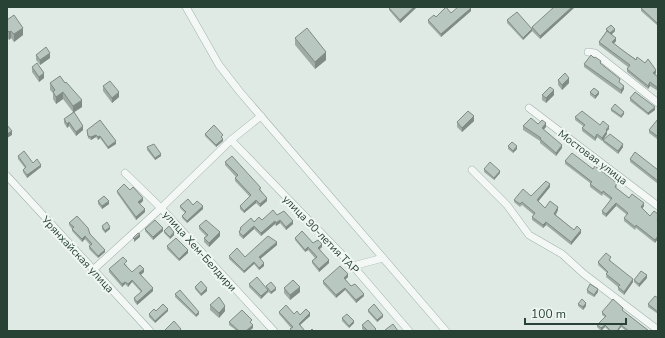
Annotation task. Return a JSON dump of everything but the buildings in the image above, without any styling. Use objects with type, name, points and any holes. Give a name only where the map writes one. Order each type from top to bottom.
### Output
[{"type":"street","points":[[186,7],[219,65],[446,331]]},
{"type":"street","points":[[588,52],[595,53],[658,103]]},
{"type":"street","name":"Мостовая улица","points":[[529,108],[657,204]]},
{"type":"street","points":[[94,269],[161,208],[231,140],[261,116]]},
{"type":"street","name":"улица 90-летия ТАР","points":[[231,140],[353,266],[410,331]]},
{"type":"street","points":[[472,170],[507,205],[529,235],[562,254],[584,274],[658,330]]},
{"type":"street","name":"улица Хем-Белдири","points":[[125,173],[161,208],[274,331]]},
{"type":"street","name":"Урянхайская улица","points":[[7,176],[150,331]]},
{"type":"street","points":[[353,266],[383,258]]}]
